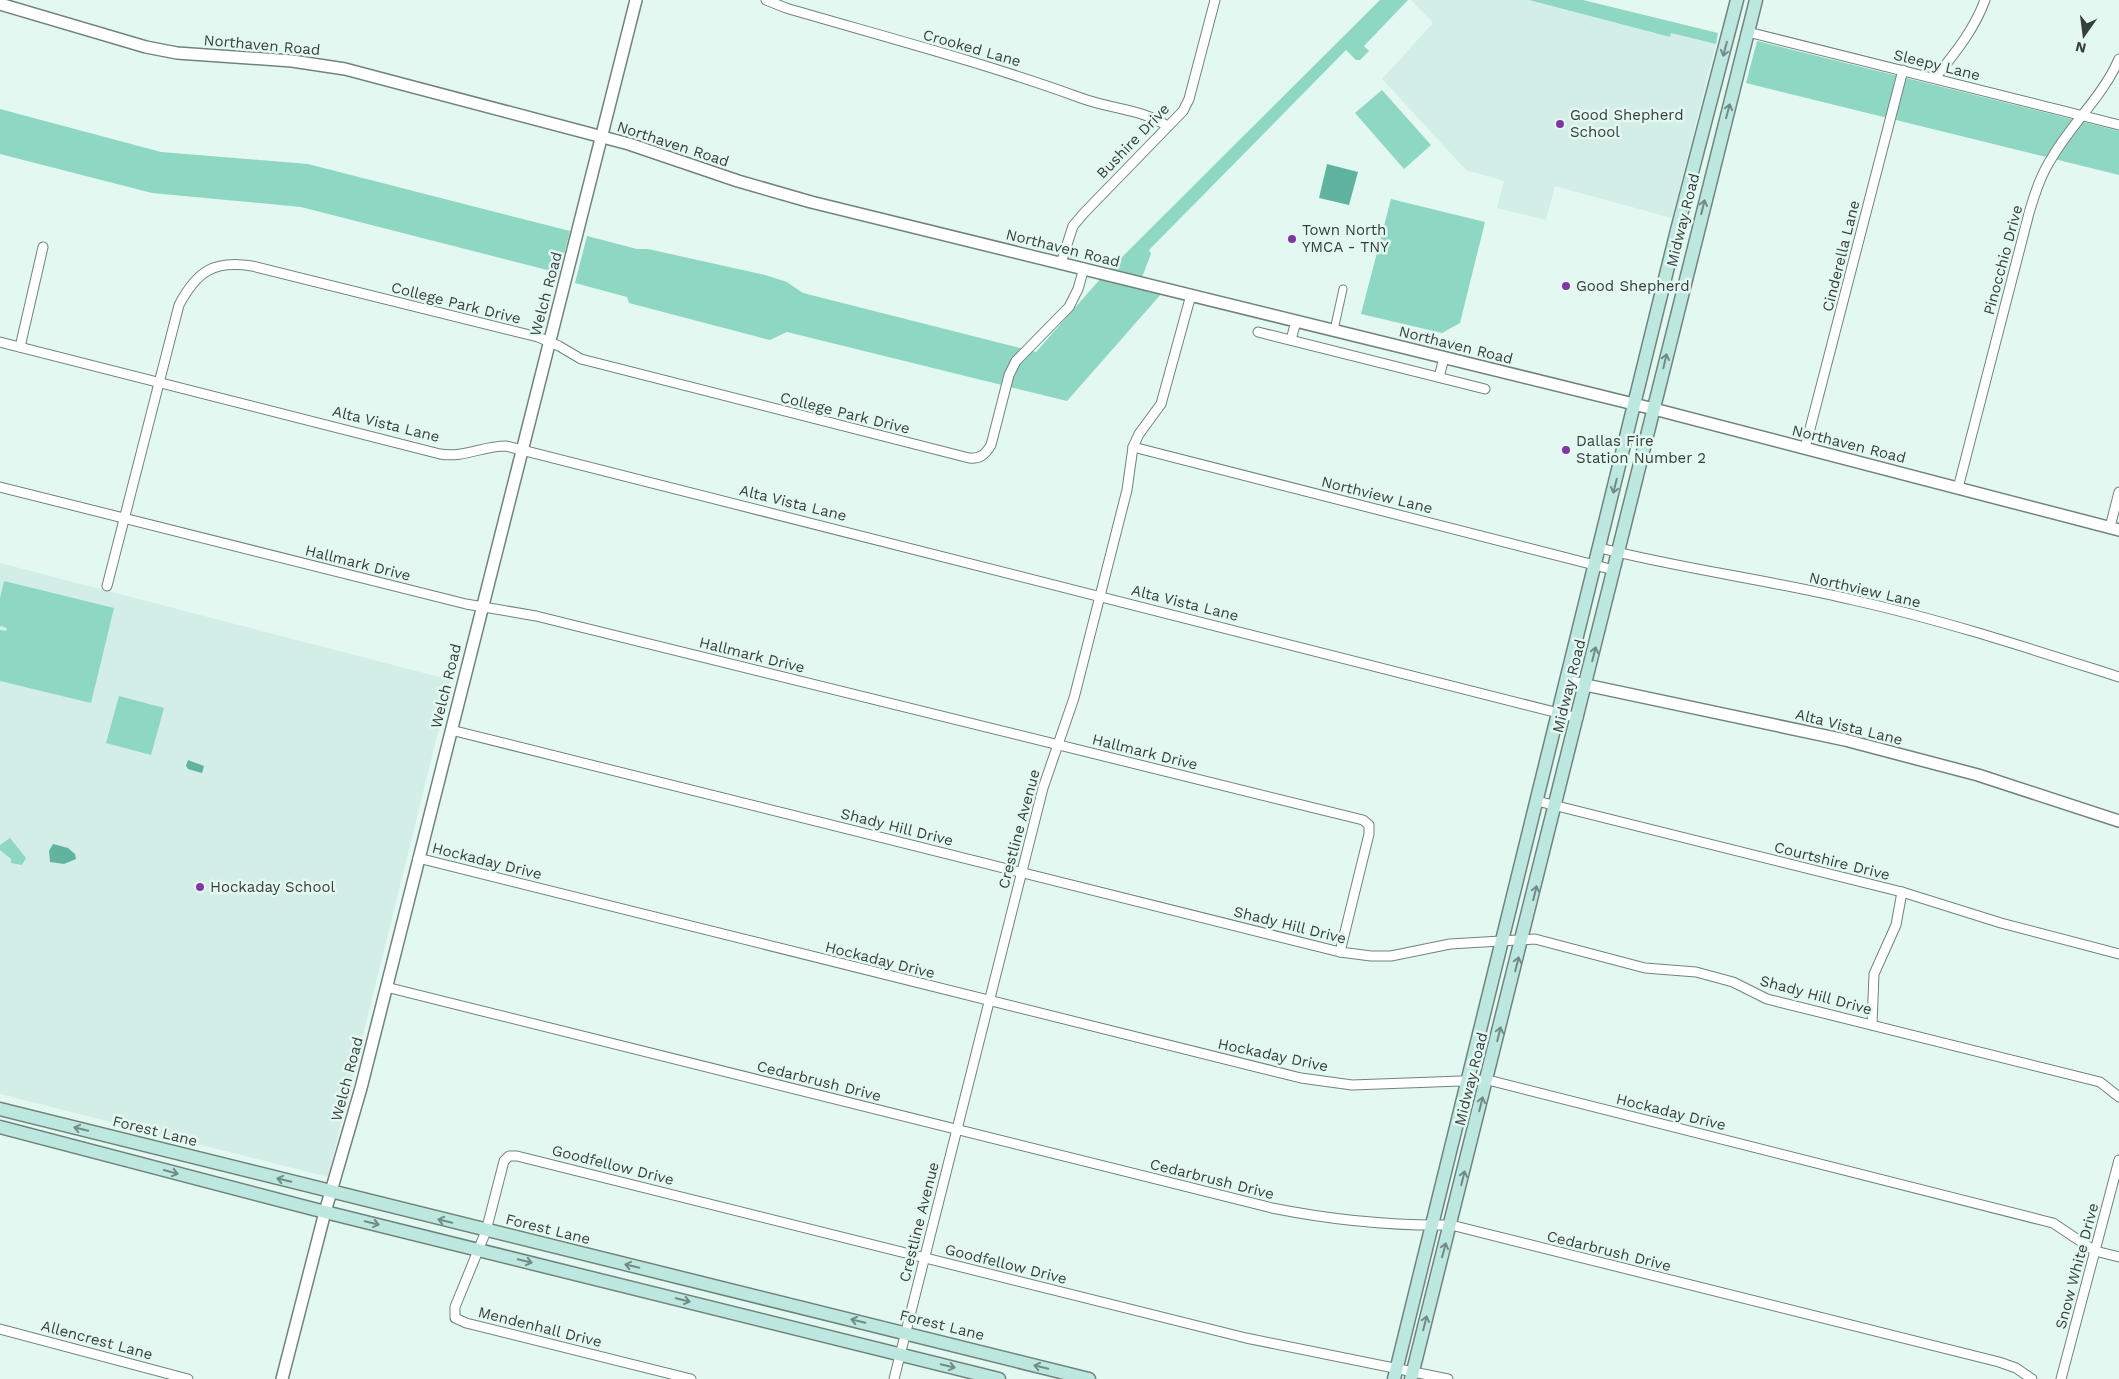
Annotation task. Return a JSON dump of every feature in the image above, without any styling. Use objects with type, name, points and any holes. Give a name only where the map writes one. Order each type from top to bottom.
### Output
[{"type":"main road","name":"Midway Road","points":[[1395,1373],[1636,404],[1677,230],[1737,0]]},
{"type":"main road","name":"Midway Road","points":[[1412,1375],[1488,1080],[1756,0]]},
{"type":"main road","name":"Forest Lane","points":[[0,1109],[1089,1379]]},
{"type":"main road","points":[[0,1127],[325,1212],[999,1379]]},
{"type":"main road","points":[[124,1160],[128,1141]]},
{"type":"street","name":"Welch Road","points":[[282,1379],[386,987],[636,0]]},
{"type":"street","name":"Crooked Lane","points":[[766,0],[786,8],[1037,81],[1083,99],[1154,117],[1167,126]]},
{"type":"street","name":"Bushire Drive","points":[[1061,263],[1066,244],[1078,219],[1183,110],[1189,99],[1215,0]]},
{"type":"street","points":[[1934,78],[1960,48],[1985,0]]},
{"type":"street","name":"Northaven Road","points":[[0,4],[146,47],[177,53],[318,64],[601,136],[738,181],[811,202],[1636,404],[2114,528]]},
{"type":"street","name":"Sleepy Lane","points":[[1748,32],[2119,125]]},
{"type":"street","name":"Pinocchio Drive","points":[[1958,488],[2029,213],[2039,181],[2064,140],[2084,116],[2106,84],[2119,60]]},
{"type":"street","name":"Cinderella Lane","points":[[1805,448],[1903,70]]},
{"type":"street","points":[[20,347],[43,247]]},
{"type":"street","name":"College Park Drive","points":[[107,586],[178,305],[195,279],[211,268],[230,262],[252,266],[549,342],[581,359],[977,459],[986,453],[991,445],[1009,375],[1016,361],[1069,307],[1078,289],[1084,268]]},
{"type":"street","points":[[1334,330],[1343,289]]},
{"type":"street","name":"Crestline Avenue","points":[[894,1379],[1043,788],[1074,698],[1100,597],[1127,490],[1133,447],[1139,434],[1161,404],[1190,295]]},
{"type":"street","points":[[1291,340],[1296,321]]},
{"type":"street","points":[[1258,332],[1485,389]]},
{"type":"street","name":"Alta Vista Lane","points":[[0,342],[440,454],[454,456],[495,446],[521,450],[1578,718]]},
{"type":"street","points":[[1439,377],[1444,358]]},
{"type":"street","name":"Northview Lane","points":[[1133,447],[1614,570]]},
{"type":"street","name":"Hallmark Drive","points":[[0,487],[481,607],[536,616],[1363,820],[1369,825],[1369,834],[1340,952]]},
{"type":"street","points":[[2114,528],[2119,492]]},
{"type":"street","name":"Northview Lane","points":[[1600,548],[1861,602],[1967,628],[2119,677]]},
{"type":"street","name":"Alta Vista Lane","points":[[1567,681],[1845,740],[1978,775],[2119,821]]},
{"type":"street","name":"Shady Hill Drive","points":[[450,730],[1340,952],[1371,956],[1391,956],[1450,944],[1536,939],[1660,970],[1696,972],[1733,982],[1766,999],[2100,1082],[2119,1097]]},
{"type":"street","name":"Courtshire Drive","points":[[1537,801],[1902,892],[2001,923],[2119,954]]},
{"type":"street","name":"Hockaday Drive","points":[[418,858],[1301,1078],[1352,1084],[1488,1080],[2053,1223],[2095,1251],[2119,1258]]},
{"type":"street","points":[[1872,1025],[1874,974],[1896,925],[1902,892]]},
{"type":"street","name":"Cedarbrush Drive","points":[[386,987],[1272,1208],[1359,1222],[1451,1225],[1999,1362],[2016,1368],[2032,1379]]},
{"type":"street","name":"Goodfellow Drive","points":[[478,1249],[486,1231],[504,1161],[509,1156],[518,1156],[1246,1338],[1395,1373],[1448,1379]]},
{"type":"street","name":"Snow White Drive","points":[[2061,1379],[2119,1160]]},
{"type":"street","name":"Mendenhall Drive","points":[[478,1249],[455,1307],[454,1313],[459,1320],[691,1379]]},
{"type":"street","name":"Allencrest Lane","points":[[0,1329],[188,1379]]},
{"type":"shaded area","points":[[1380,0],[1408,0],[1364,46],[1369,51],[1360,60],[1356,60],[1346,50],[1149,250],[1151,254],[1142,277],[1109,270]]},
{"type":"shaded area","name":"Good Shepherd School","points":[[1411,0],[1529,0],[1669,37],[1671,33],[1716,44],[1672,218],[1555,186],[1546,220],[1497,208],[1504,181],[1466,170],[1382,79],[1433,23]]},
{"type":"shaded area","points":[[1529,0],[1583,0],[1718,33],[1716,44],[1671,33],[1670,37]]},
{"type":"shaded area","points":[[1757,41],[2119,131],[2119,175],[1746,83]]},
{"type":"shaded area","points":[[1382,90],[1431,145],[1404,169],[1355,113]]},
{"type":"shaded area","points":[[0,109],[161,152],[308,164],[570,231],[559,273],[301,207],[152,193],[0,154]]},
{"type":"shaded area","points":[[1327,164],[1358,172],[1349,205],[1319,198]]},
{"type":"shaded area","points":[[1391,199],[1485,222],[1460,323],[1442,333],[1361,314]]},
{"type":"shaded area","points":[[587,236],[637,249],[648,249],[765,275],[787,282],[803,293],[1036,352],[1102,277],[1162,293],[1067,401],[787,332],[770,340],[629,303],[627,297],[575,283]]},
{"type":"shaded area","name":"Hockaday School","points":[[0,563],[451,680],[328,1177],[0,1094]]},
{"type":"shaded area","points":[[4,581],[114,608],[91,703],[0,681],[0,630],[6,631],[7,628],[0,626],[0,598]]},
{"type":"shaded area","points":[[119,696],[164,708],[151,755],[106,743]]},
{"type":"shaded area","points":[[188,760],[204,766],[202,773],[188,769],[186,766]]},
{"type":"shaded area","points":[[10,838],[26,858],[22,865],[11,863],[11,859],[0,850],[0,845]]},
{"type":"shaded area","points":[[53,844],[68,848],[75,854],[76,859],[64,864],[50,862],[49,851]]},
{"type":"place","name":"Good Shepherd School","points":[[1560,124]]},
{"type":"place","name":"Town North YMCA - TNY","points":[[1292,239]]},
{"type":"place","name":"Good Shepherd","points":[[1566,286]]},
{"type":"place","name":"Dallas Fire Station Number 2","points":[[1566,450]]},
{"type":"place","name":"Hockaday School","points":[[200,887]]}]
